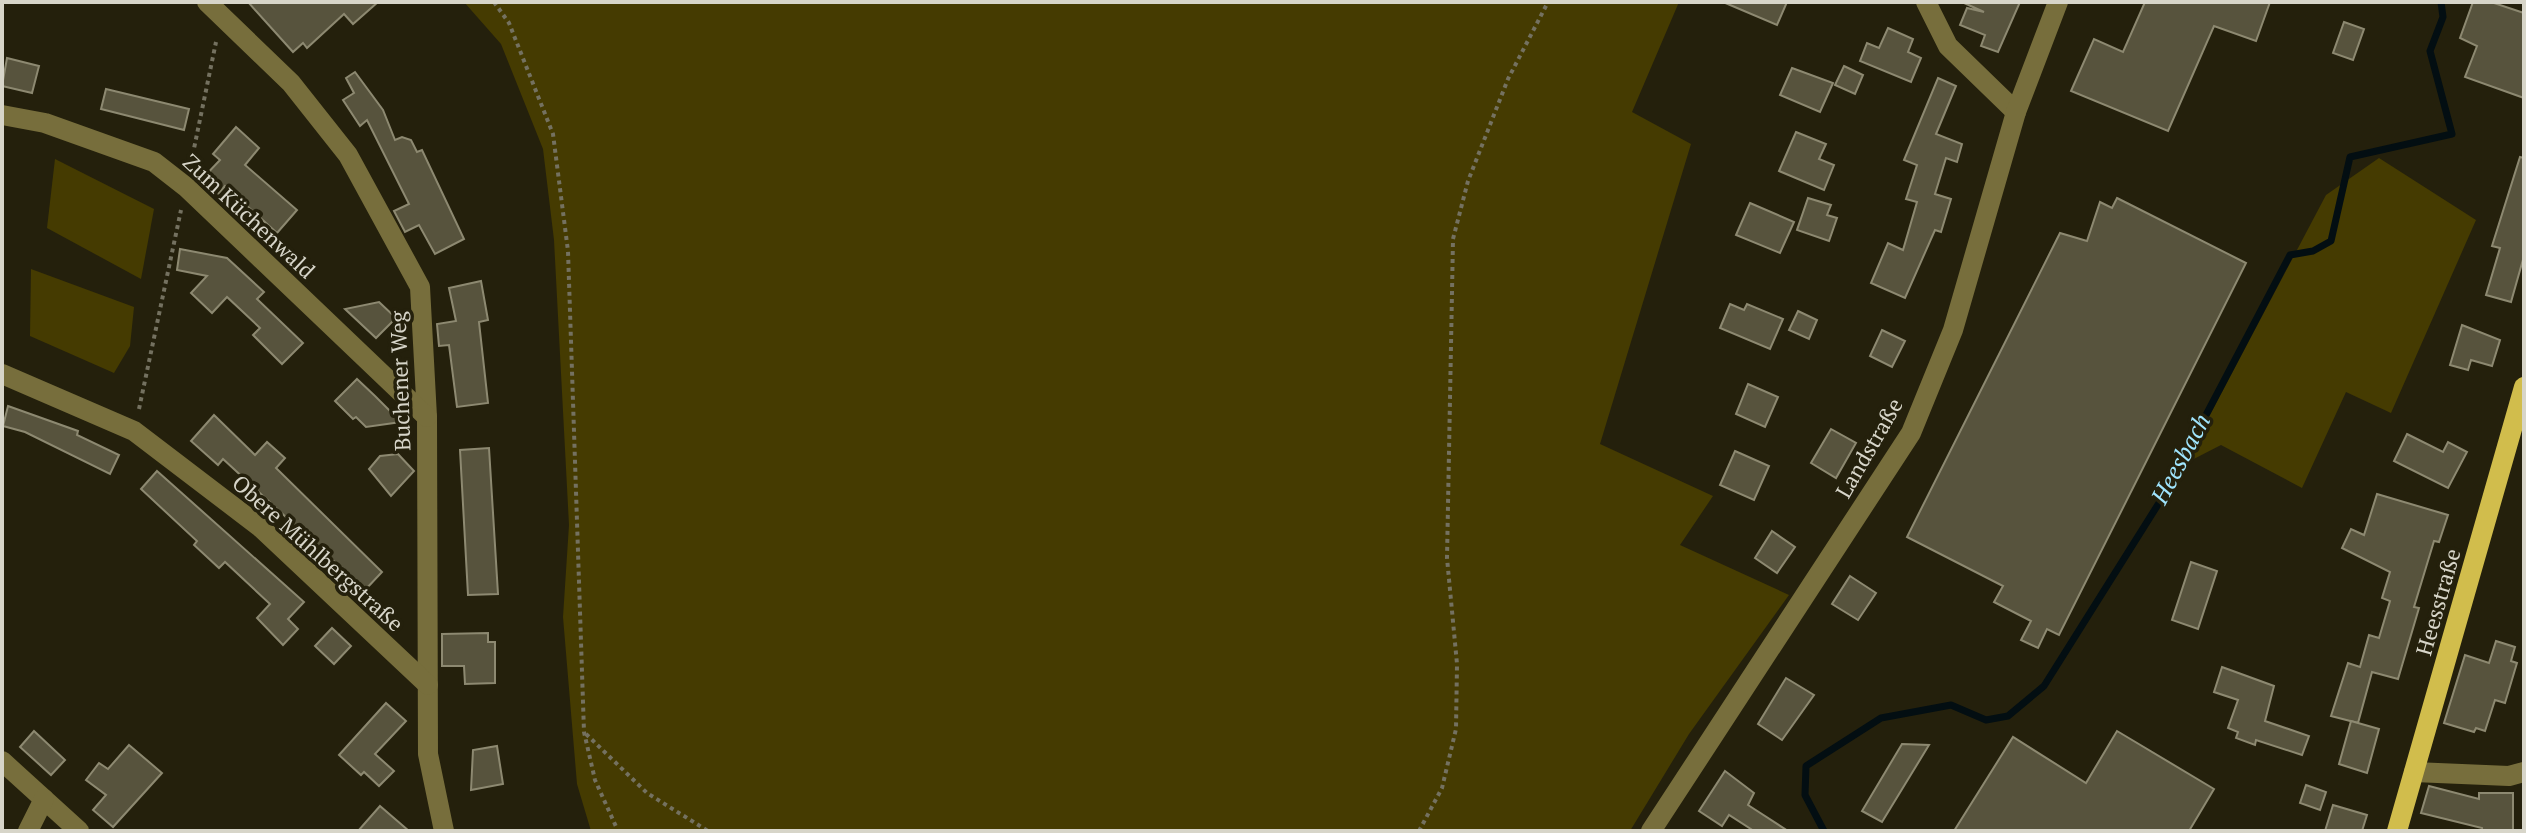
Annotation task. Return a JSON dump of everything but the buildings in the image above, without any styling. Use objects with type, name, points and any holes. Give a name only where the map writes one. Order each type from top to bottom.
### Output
[{"type":"main road","name":"Heesstraße","points":[[2397,831],[2524,387]]},
{"type":"street","name":"Buchener Weg","points":[[207,2],[291,83],[348,155],[420,287],[427,417],[428,754],[444,831]]},
{"type":"street","points":[[1926,2],[1948,46],[2016,112]]},
{"type":"street","name":"Landstraße","points":[[1651,831],[1911,433],[1953,330],[2016,112],[2058,2]]},
{"type":"street","name":"Zum Küchenwald","points":[[2,115],[45,123],[154,162],[186,187],[427,417]]},
{"type":"street","name":"Obere Mühlbergstraße","points":[[2,374],[134,431],[260,527],[428,685]]},
{"type":"street","points":[[2,761],[79,831]]},
{"type":"street","points":[[2414,772],[2509,776],[2524,772]]},
{"type":"street","points":[[28,831],[44,799]]},
{"type":"path","points":[[494,2],[509,23],[553,134],[565,222],[573,345],[584,732],[595,780],[618,831]]},
{"type":"path","points":[[1419,831],[1442,788],[1456,729],[1457,664],[1447,558],[1453,239],[1468,181],[1508,79],[1548,2]]},
{"type":"path","points":[[134,431],[213,52]]},
{"type":"path","points":[[584,732],[647,793],[708,831]]},
{"type":"shaded area","points":[[464,2],[1679,2],[1632,112],[1691,144],[1600,444],[1713,496],[1680,545],[1789,595],[1689,734],[1630,831],[591,831],[577,784],[563,617],[569,525],[554,240],[543,149],[501,44]]},
{"type":"shaded area","points":[[2379,158],[2476,220],[2391,413],[2346,392],[2302,488],[2221,445],[2184,464],[2326,195]]},
{"type":"shaded area","points":[[55,159],[154,209],[141,279],[47,228]]},
{"type":"shaded area","points":[[31,269],[134,307],[130,346],[114,373],[30,336]]},
{"type":"waterway","name":"Heesbach","points":[[1824,831],[1805,795],[1806,766],[1881,718],[1951,705],[1986,720],[2008,716],[2044,686],[2164,495],[2290,255],[2313,251],[2331,241],[2350,157],[2452,134],[2430,51],[2443,17],[2441,2]]}]
